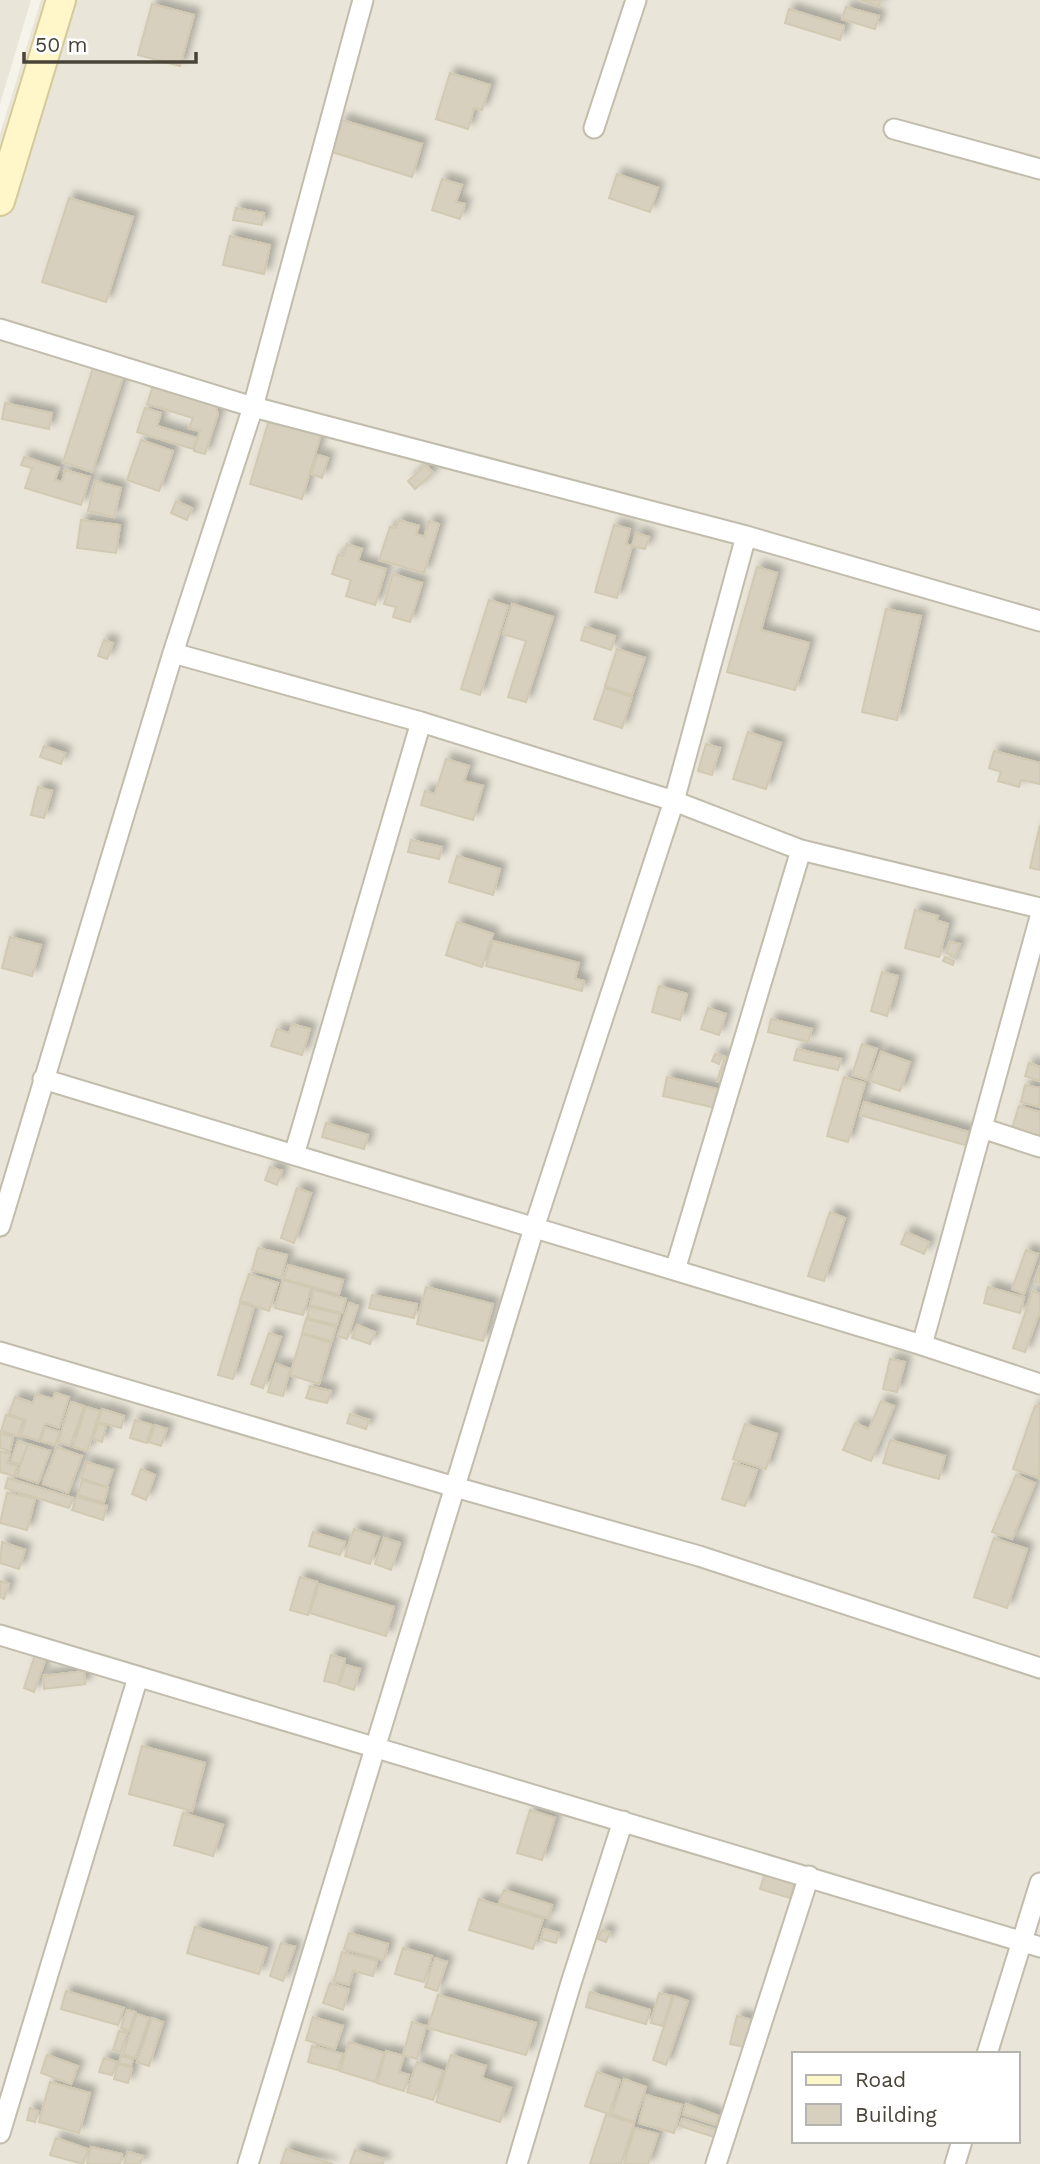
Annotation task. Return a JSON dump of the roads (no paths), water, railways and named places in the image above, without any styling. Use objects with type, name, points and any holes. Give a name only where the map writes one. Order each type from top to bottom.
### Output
[{"type":"street","points":[[0,201],[61,0]]},
{"type":"street","points":[[0,1226],[173,653],[253,407],[363,0]]},
{"type":"street","points":[[594,128],[636,0]]},
{"type":"street","points":[[894,129],[1040,169]]},
{"type":"street","points":[[0,329],[253,407],[746,536],[1040,621]]},
{"type":"street","points":[[248,2164],[534,1228],[674,801],[746,536]]},
{"type":"street","points":[[173,653],[421,722],[674,801],[802,850],[1040,908]]},
{"type":"street","points":[[294,1155],[421,722]]},
{"type":"street","points":[[675,1270],[802,850]]},
{"type":"street","points":[[922,1345],[1040,917]]},
{"type":"street","points":[[43,1079],[922,1345],[1040,1384]]},
{"type":"street","points":[[982,1128],[1040,1147]]},
{"type":"street","points":[[0,1352],[455,1487],[699,1556],[1040,1668]]},
{"type":"street","points":[[0,1635],[1040,1947]]},
{"type":"street","points":[[0,2133],[138,1676]]},
{"type":"street","points":[[517,2164],[623,1821]]},
{"type":"street","points":[[716,2164],[809,1876]]},
{"type":"street","points":[[988,2052],[1040,1883]]},
{"type":"street","points":[[955,2164],[961,2143]]}]
